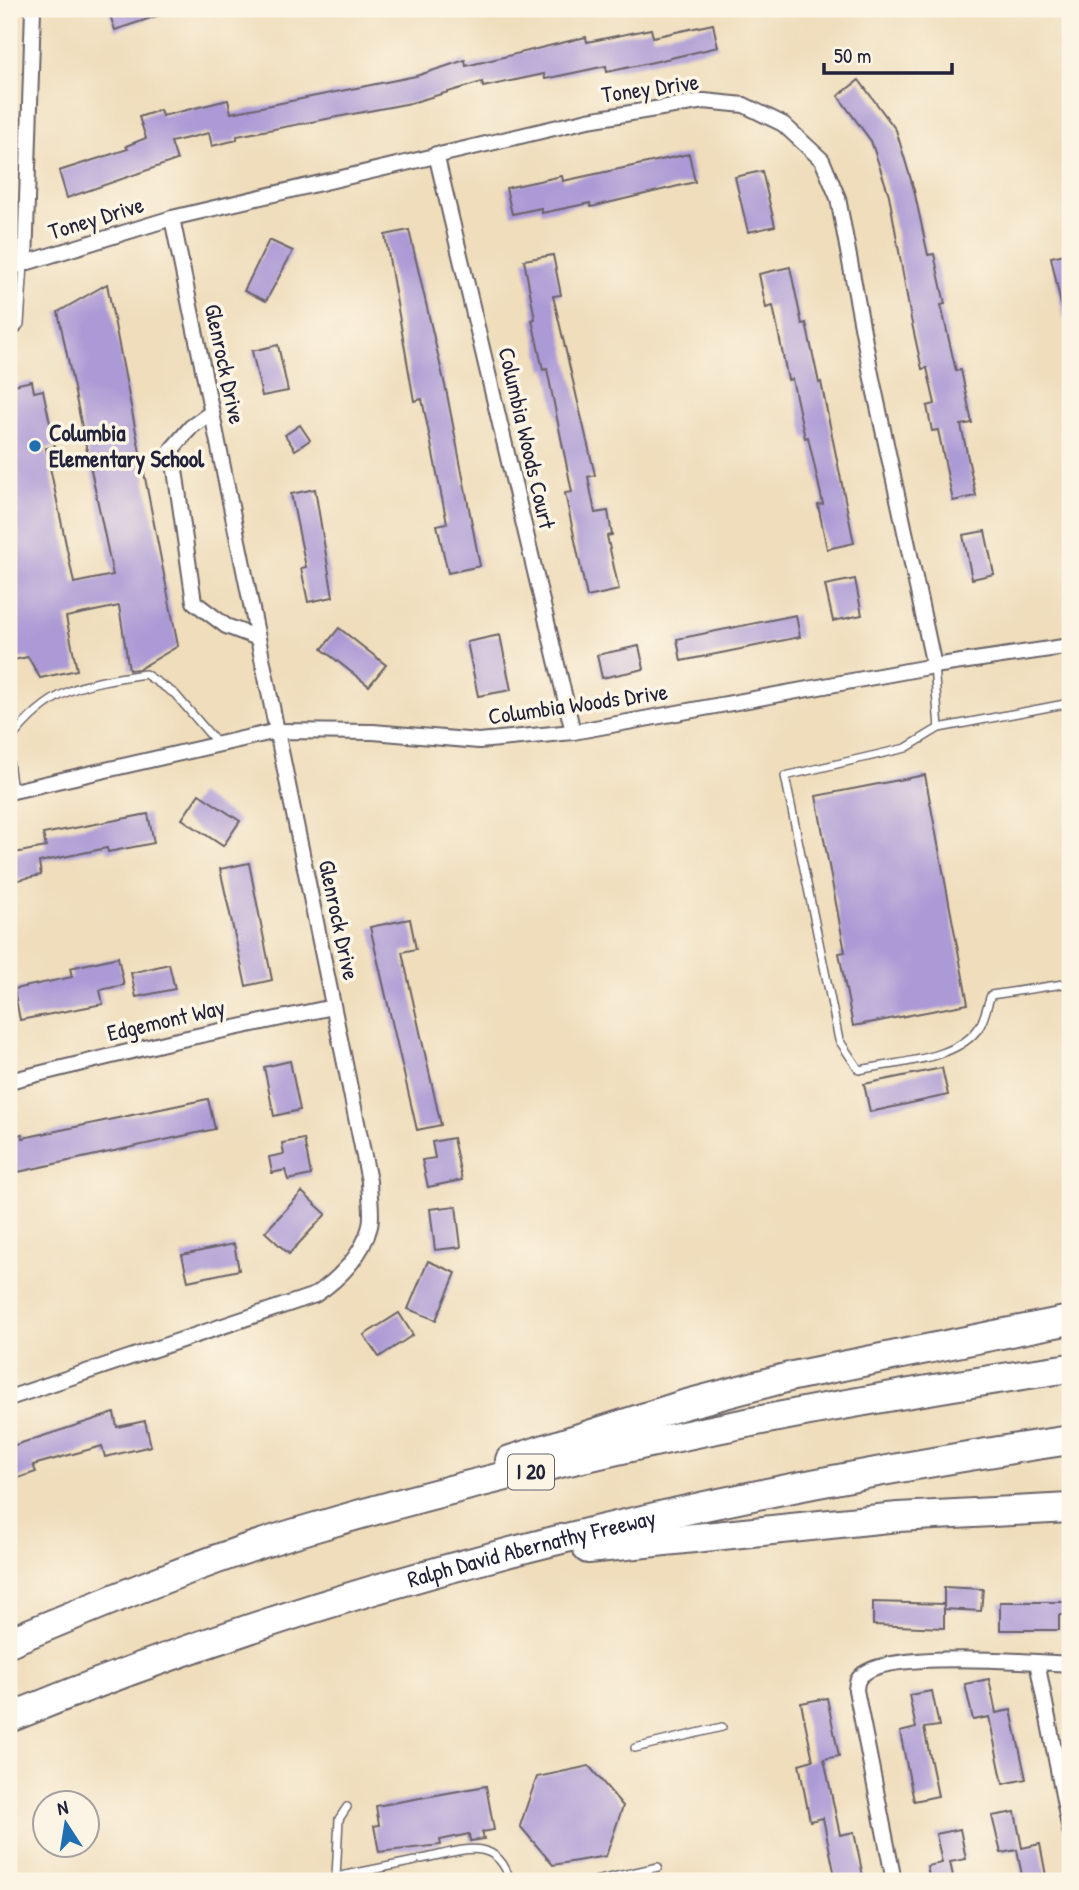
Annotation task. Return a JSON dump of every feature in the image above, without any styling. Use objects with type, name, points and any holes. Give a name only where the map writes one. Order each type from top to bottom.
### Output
[{"type":"highway","points":[[306,1529],[566,1441],[683,1405],[793,1376],[1070,1320]]},
{"type":"highway","name":"I 20","points":[[9,1642],[120,1596],[306,1529],[448,1491],[780,1417],[1070,1368]]},
{"type":"highway","name":"Ralph David Abernathy Freeway","points":[[9,1718],[204,1643],[315,1607],[467,1564],[758,1493],[917,1463],[1070,1440]]},
{"type":"highway","points":[[467,1564],[898,1517],[1070,1508]]},
{"type":"street","points":[[24,263],[33,9]]},
{"type":"street","name":"Toney Drive","points":[[9,268],[172,219],[436,154],[588,120],[704,101],[744,104],[783,124],[822,160],[838,198],[871,374],[934,666]]},
{"type":"street","name":"Columbia Woods Court","points":[[436,154],[573,732]]},
{"type":"street","name":"Glenrock Drive","points":[[9,1398],[315,1295],[335,1281],[351,1263],[370,1226],[369,1181],[172,219]]},
{"type":"street","points":[[212,412],[191,427],[172,450],[194,602],[226,626],[258,638]]},
{"type":"street","name":"Columbia Woods Drive","points":[[11,792],[277,731],[373,732],[479,741],[573,732],[934,666],[1070,646]]},
{"type":"street","name":"Edgemont Way","points":[[9,1081],[173,1041],[333,1007]]},
{"type":"street","points":[[894,1881],[856,1690],[858,1680],[865,1673],[886,1665],[958,1657],[1070,1664]]},
{"type":"street","points":[[1037,1662],[1070,1831]]},
{"type":"lane","points":[[9,340],[20,324],[24,263]]},
{"type":"lane","points":[[934,666],[939,728]]},
{"type":"lane","points":[[9,742],[28,716],[66,692],[96,681],[145,674],[175,694],[218,744]]},
{"type":"lane","points":[[1070,704],[939,728],[906,748],[785,776],[838,1040],[859,1070],[945,1052],[962,1043],[979,1027],[991,995],[1070,983]]},
{"type":"lane","points":[[9,761],[11,792]]},
{"type":"lane","points":[[635,1748],[722,1727]]},
{"type":"lane","points":[[347,1807],[339,1819],[336,1879],[478,1847],[500,1858],[506,1865],[510,1881]]},
{"type":"lane","points":[[594,1881],[658,1867]]},
{"type":"building","points":[[108,9],[171,9],[172,11],[115,30]]},
{"type":"building","points":[[713,24],[718,47],[658,61],[607,72],[606,66],[545,79],[544,74],[483,87],[482,82],[411,103],[237,136],[237,140],[212,146],[209,133],[171,142],[177,160],[67,198],[59,171],[128,149],[126,146],[146,138],[139,117],[160,110],[162,116],[228,100],[231,113],[416,76],[465,60],[466,66],[586,37],[587,42],[651,29],[653,37]]},
{"type":"building","points":[[859,80],[896,130],[914,190],[928,255],[934,254],[945,304],[941,305],[956,371],[961,370],[972,423],[961,425],[976,496],[953,501],[938,430],[932,431],[927,406],[935,404],[927,368],[922,369],[889,195],[871,141],[838,96]]},
{"type":"building","points":[[689,154],[695,182],[591,207],[590,203],[542,213],[541,208],[512,214],[506,188],[562,176],[563,181]]},
{"type":"building","points":[[762,171],[775,226],[748,232],[735,177]]},
{"type":"building","points":[[409,230],[447,394],[480,566],[448,573],[437,525],[447,523],[422,399],[414,401],[385,235]]},
{"type":"building","points":[[269,240],[293,251],[266,301],[244,291]]},
{"type":"building","points":[[1070,253],[1070,319],[1064,319],[1051,257]]},
{"type":"building","points":[[553,255],[561,295],[553,296],[595,475],[588,477],[595,513],[608,511],[612,535],[607,536],[619,590],[587,597],[565,493],[572,492],[547,369],[543,370],[532,320],[535,319],[524,260]]},
{"type":"building","points":[[790,267],[802,324],[806,323],[819,383],[821,382],[854,543],[827,549],[818,505],[823,504],[808,437],[805,438],[792,379],[788,380],[773,306],[766,308],[759,274]]},
{"type":"building","points":[[107,284],[178,646],[139,669],[129,670],[119,606],[66,617],[77,670],[40,678],[28,657],[9,661],[9,386],[32,381],[34,392],[43,390],[55,447],[46,448],[74,583],[113,575],[58,312]]},
{"type":"building","points":[[278,345],[288,391],[262,396],[252,351]]},
{"type":"building","points":[[300,425],[310,440],[295,450],[285,435]]},
{"type":"building","points":[[315,489],[333,597],[308,602],[301,568],[306,567],[291,494]]},
{"type":"building","points":[[985,531],[994,574],[972,579],[963,535]]},
{"type":"building","points":[[855,579],[862,615],[833,621],[825,585]]},
{"type":"building","points":[[796,615],[800,637],[681,661],[677,639]]},
{"type":"building","points":[[339,628],[386,665],[369,686],[322,649]]},
{"type":"building","points":[[500,635],[511,690],[478,696],[467,642]]},
{"type":"building","points":[[639,646],[644,669],[602,678],[597,655]]},
{"type":"building","points":[[925,775],[968,1004],[853,1026],[839,953],[845,952],[816,796]]},
{"type":"building","points":[[199,794],[240,821],[223,846],[182,819]]},
{"type":"building","points":[[148,814],[154,843],[108,852],[107,848],[39,862],[41,875],[9,882],[9,854],[46,847],[43,834]]},
{"type":"building","points":[[249,863],[272,980],[246,986],[220,869]]},
{"type":"building","points":[[410,919],[416,949],[402,952],[441,1125],[417,1130],[370,927]]},
{"type":"building","points":[[118,957],[124,985],[100,990],[103,1004],[20,1020],[14,989],[72,977],[70,968]]},
{"type":"building","points":[[169,964],[175,989],[136,997],[131,973]]},
{"type":"building","points":[[290,1061],[300,1110],[274,1116],[264,1067]]},
{"type":"building","points":[[942,1068],[948,1095],[870,1112],[864,1084]]},
{"type":"building","points":[[208,1099],[215,1129],[9,1174],[9,1137],[22,1134],[23,1138]]},
{"type":"building","points":[[453,1138],[462,1180],[428,1187],[422,1160],[435,1158],[432,1142]]},
{"type":"building","points":[[304,1139],[311,1175],[288,1180],[285,1170],[272,1173],[269,1157],[284,1154],[282,1143]]},
{"type":"building","points":[[302,1192],[326,1214],[289,1254],[265,1232]]},
{"type":"building","points":[[456,1206],[461,1247],[435,1250],[430,1209]]},
{"type":"building","points":[[234,1244],[239,1270],[188,1281],[182,1255]]},
{"type":"building","points":[[428,1261],[456,1273],[436,1320],[408,1309]]},
{"type":"building","points":[[399,1313],[413,1335],[379,1357],[364,1335]]},
{"type":"building","points":[[114,1413],[117,1427],[145,1421],[151,1446],[105,1457],[102,1446],[33,1465],[36,1472],[9,1481],[9,1447]]},
{"type":"building","points":[[944,1587],[983,1589],[981,1611],[944,1609]]},
{"type":"building","points":[[873,1602],[944,1604],[944,1628],[873,1625]]},
{"type":"building","points":[[1000,1602],[1070,1602],[1070,1615],[1059,1615],[1059,1630],[1000,1630]]},
{"type":"building","points":[[989,1679],[996,1713],[1011,1710],[1026,1779],[1003,1784],[989,1717],[973,1720],[965,1684]]},
{"type":"building","points":[[932,1691],[939,1726],[924,1728],[938,1796],[914,1801],[900,1732],[916,1728],[909,1695]]},
{"type":"building","points":[[827,1698],[839,1756],[824,1759],[840,1835],[854,1832],[864,1881],[836,1881],[823,1818],[810,1821],[799,1764],[813,1760],[801,1703]]},
{"type":"building","points":[[589,1766],[623,1806],[606,1856],[553,1865],[520,1826],[537,1777]]},
{"type":"building","points":[[486,1786],[494,1830],[482,1832],[484,1839],[470,1841],[469,1834],[440,1840],[441,1845],[379,1852],[374,1826],[379,1825],[376,1806]]},
{"type":"building","points":[[1015,1812],[1022,1848],[1040,1844],[1047,1881],[1023,1881],[1017,1850],[1001,1853],[992,1816]]},
{"type":"building","points":[[960,1829],[966,1859],[950,1862],[954,1881],[930,1881],[927,1866],[942,1863],[936,1834]]},
{"type":"place","name":"Columbia Elementary School","points":[[35,446]]}]
